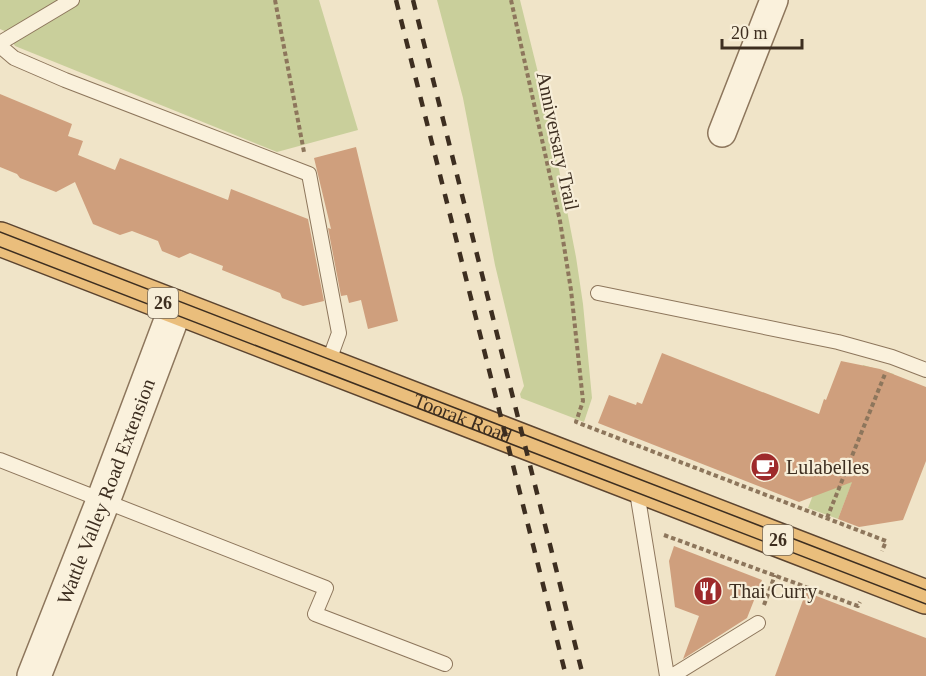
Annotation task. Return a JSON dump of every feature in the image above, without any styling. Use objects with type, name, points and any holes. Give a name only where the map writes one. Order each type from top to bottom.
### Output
[{"type":"highway","name":"Toorak Road","points":[[0,239],[926,597]]},
{"type":"street","points":[[722,133],[774,0]]},
{"type":"street","name":"Wattle Valley Road Extension","points":[[34,676],[176,308]]},
{"type":"lane","points":[[72,0],[0,45],[14,58],[65,80],[309,174],[339,333],[327,366]]},
{"type":"lane","points":[[598,293],[838,342],[892,357],[926,370]]},
{"type":"lane","points":[[0,460],[326,588],[315,614],[445,664]]},
{"type":"lane","points":[[636,485],[669,676],[758,623]]},
{"type":"path","points":[[274,0],[309,174]]},
{"type":"path","name":"Anniversary Trail","points":[[511,0],[560,221],[571,290]]},
{"type":"path","points":[[827,518],[892,357]]},
{"type":"path","points":[[758,623],[786,544]]},
{"type":"green space","points":[[0,0],[319,0],[358,130],[277,152],[15,46],[7,32],[0,29]]},
{"type":"green space","points":[[437,0],[520,0],[548,113],[576,257],[592,398],[584,422],[521,398],[520,394],[524,386],[495,265],[463,98]]},
{"type":"green space","points":[[863,365],[894,374],[838,519],[808,508]]},
{"type":"building","points":[[0,94],[72,124],[68,136],[83,141],[78,155],[115,170],[120,158],[228,200],[231,189],[308,219],[324,301],[303,306],[282,298],[280,293],[222,270],[223,266],[190,253],[179,258],[162,251],[158,241],[132,231],[120,235],[93,224],[75,182],[56,192],[20,178],[17,174],[0,167]]},
{"type":"building","points":[[356,147],[398,321],[368,329],[361,300],[349,303],[347,295],[341,296],[328,228],[331,229],[314,158]]},
{"type":"building","points":[[662,353],[819,414],[841,361],[880,369],[926,387],[926,461],[903,520],[859,527],[838,519],[852,482],[799,502],[598,423],[609,395],[636,405],[637,402],[642,404]]},
{"type":"building","points":[[674,546],[762,580],[747,618],[683,659],[699,616],[675,607],[669,561]]},
{"type":"building","points":[[806,592],[926,638],[926,676],[775,676]]},
{"type":"tram line","points":[[0,232],[926,590]]},
{"type":"tram line","points":[[0,247],[926,604]]},
{"type":"railway","points":[[396,0],[566,676]]},
{"type":"railway","points":[[413,0],[583,676]]},
{"type":"place","name":"Lulabelles","points":[[765,467]]},
{"type":"place","name":"Thai Curry","points":[[708,591]]}]
